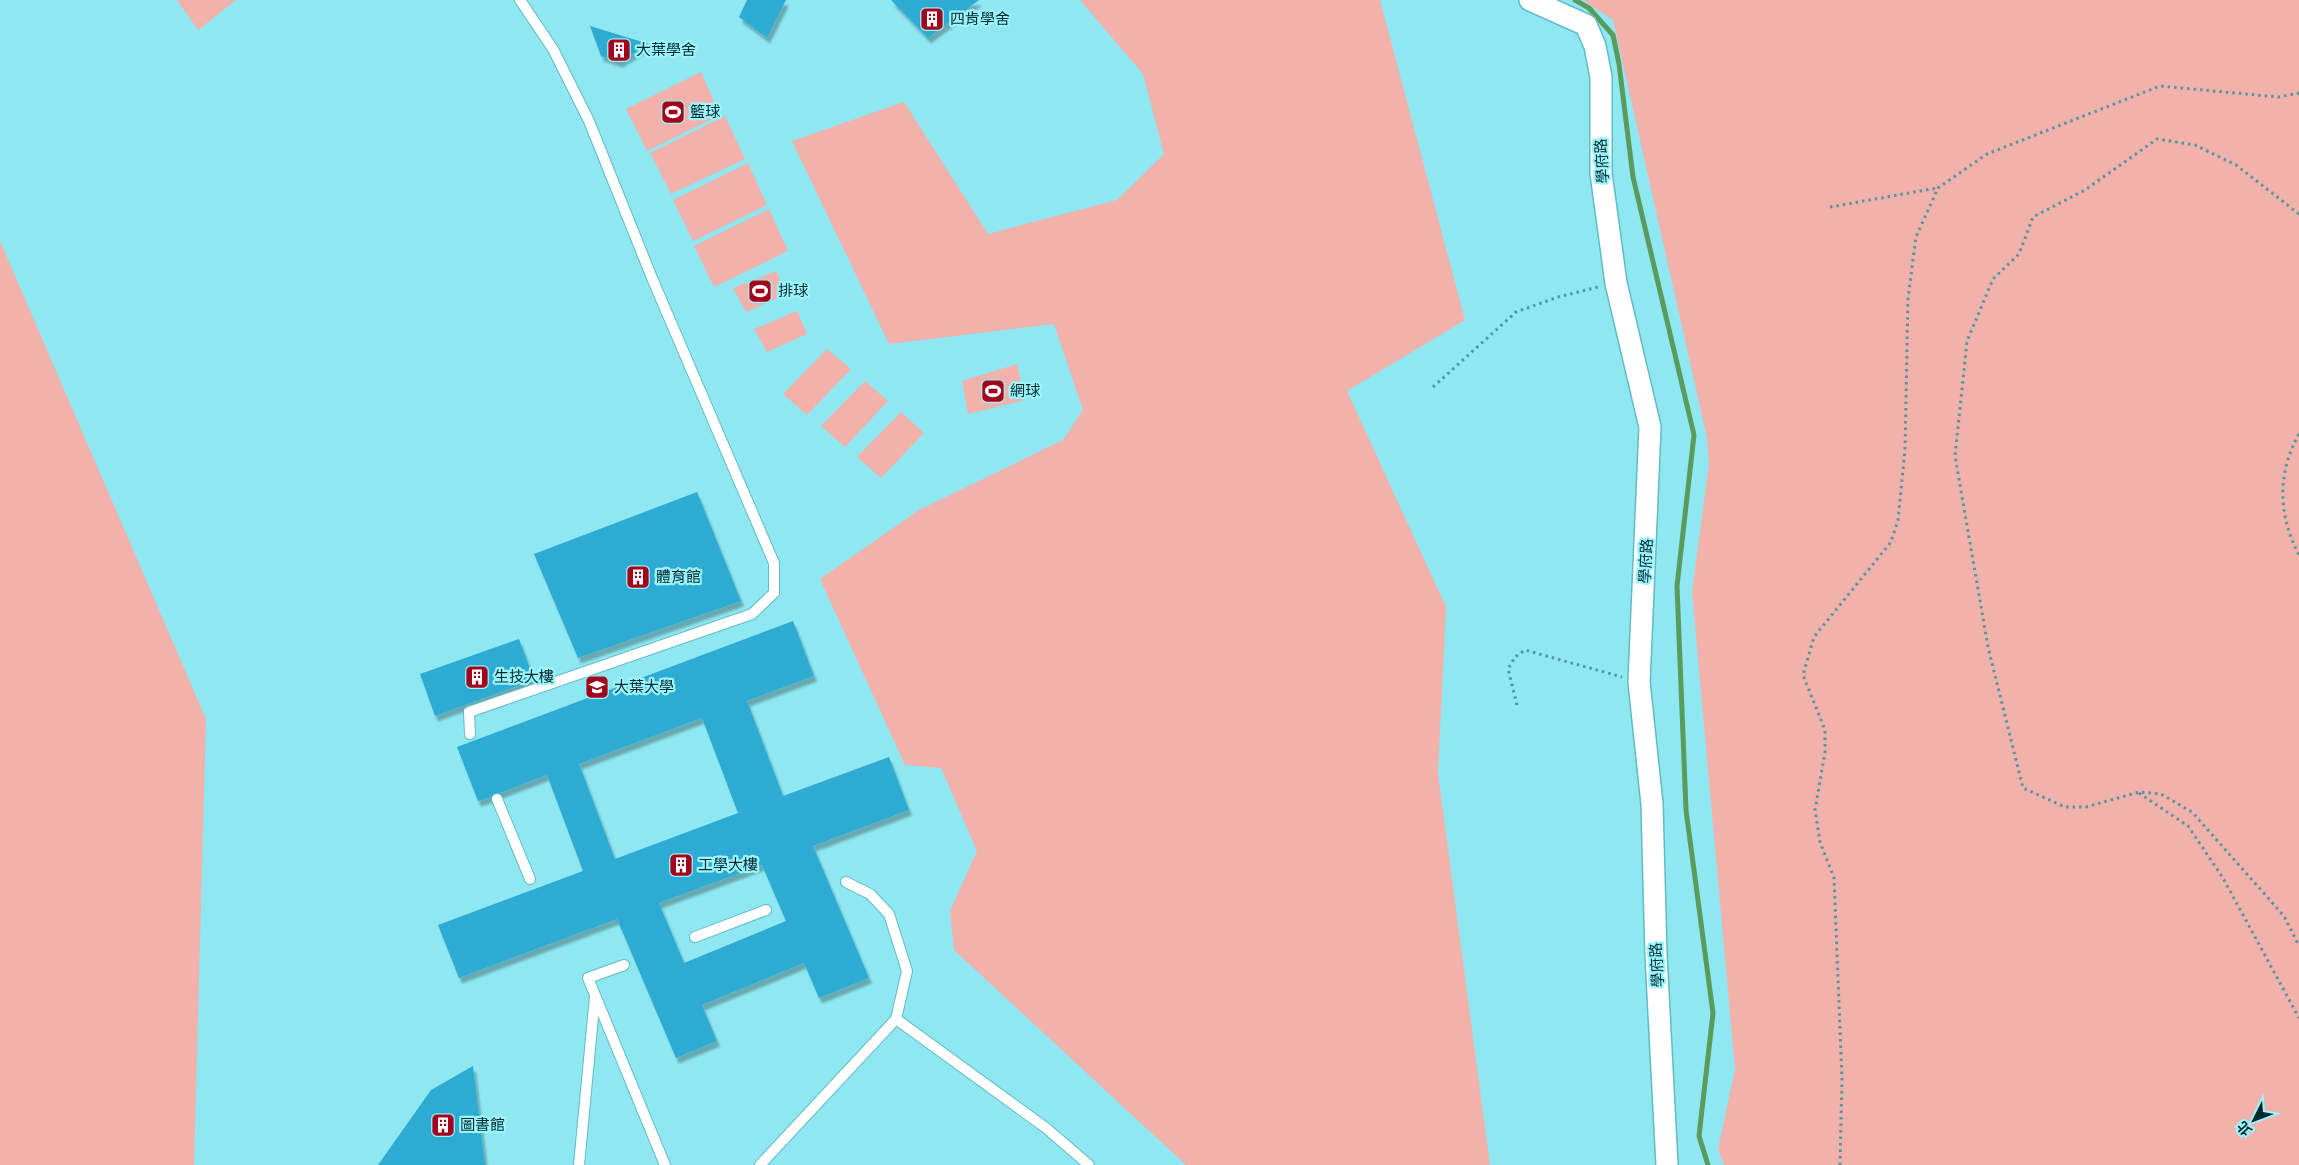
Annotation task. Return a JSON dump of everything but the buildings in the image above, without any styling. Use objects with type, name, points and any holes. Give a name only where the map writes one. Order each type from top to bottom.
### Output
[{"type":"street","name":"學府路","points":[[1530,0],[1586,25],[1595,46],[1601,77],[1601,173],[1616,283],[1650,426],[1639,682],[1652,804],[1656,955],[1667,1165]]},
{"type":"lane","points":[[470,734],[469,712],[752,614],[774,593],[774,563],[652,278],[589,122],[553,49],[520,0]]},
{"type":"lane","points":[[497,799],[530,879]]},
{"type":"lane","points":[[760,1165],[896,1019],[907,970],[889,914],[870,894],[846,882]]},
{"type":"lane","points":[[695,937],[766,910]]},
{"type":"lane","points":[[624,965],[588,978],[596,993],[665,1165]]},
{"type":"lane","points":[[579,1165],[596,993]]},
{"type":"lane","points":[[896,1019],[1046,1128],[1089,1165]]},
{"type":"path","points":[[1830,207],[1938,188],[1987,154],[2160,86],[2278,97],[2299,93]]},
{"type":"path","points":[[2299,214],[2236,165],[2195,145],[2156,139],[2092,185],[2032,217],[2019,254],[1993,279],[1967,342],[1955,456],[1988,646],[2023,788],[2065,807],[2086,807],[2139,792],[2161,794],[2192,812],[2284,916],[2299,946]]},
{"type":"path","points":[[1840,1165],[1842,1079],[1834,878],[1820,842],[1815,810],[1825,752],[1825,730],[1803,675],[1814,637],[1891,542],[1898,520],[1905,450],[1908,298],[1916,237],[1938,188]]},
{"type":"path","points":[[1433,386],[1516,312],[1558,296],[1616,283]]},
{"type":"path","points":[[2299,434],[2288,453],[2282,496],[2288,534],[2299,555]]},
{"type":"path","points":[[1517,705],[1508,669],[1515,657],[1525,650],[1639,682]]},
{"type":"path","points":[[2139,792],[2188,826],[2223,878],[2299,1018]]},
{"type":"shaded area","points":[[177,0],[236,0],[198,30]]},
{"type":"shaded area","points":[[1080,0],[1380,0],[1465,320],[1347,391],[1446,607],[1438,773],[1490,1165],[1186,1165],[954,950],[950,911],[977,851],[941,768],[905,765],[820,579],[919,510],[1063,440],[1083,410],[1054,324],[889,344],[792,141],[904,102],[988,234],[1117,200],[1164,154],[1143,74]]},
{"type":"shaded area","points":[[1583,0],[2299,0],[2299,1165],[1724,1165],[1718,1149],[1735,1069],[1692,592],[1709,463],[1707,438],[1613,20]]},
{"type":"shaded area","name":"籃球","points":[[701,72],[720,115],[647,151],[626,109]]},
{"type":"shaded area","name":"籃球","points":[[725,116],[745,159],[671,194],[650,153]]},
{"type":"shaded area","points":[[748,163],[767,205],[693,241],[673,200]]},
{"type":"shaded area","points":[[769,209],[788,251],[714,287],[694,246]]},
{"type":"shaded area","points":[[0,241],[206,719],[194,1165],[0,1165]]},
{"type":"shaded area","name":"排球","points":[[776,271],[786,294],[746,312],[733,288]]},
{"type":"shaded area","name":"排球","points":[[797,311],[807,334],[767,352],[754,329]]},
{"type":"shaded area","points":[[827,349],[851,369],[807,415],[783,394]]},
{"type":"shaded area","name":"網球","points":[[1017,364],[1025,400],[968,414],[962,381]]},
{"type":"shaded area","points":[[865,381],[888,401],[845,447],[821,426]]},
{"type":"shaded area","points":[[901,412],[924,433],[881,478],[857,457]]},
{"type":"waterway","points":[[1575,0],[1589,8],[1613,35],[1619,64],[1633,177],[1694,435],[1677,586],[1686,810],[1713,1013],[1699,1136],[1708,1165]]},
{"type":"place","name":"四肯學舍","points":[[932,19]]},
{"type":"place","name":"大葉學舍","points":[[619,50]]},
{"type":"place","name":"籃球","points":[[673,112]]},
{"type":"place","name":"排球","points":[[760,291]]},
{"type":"place","name":"網球","points":[[993,391]]},
{"type":"place","name":"體育館","points":[[638,577]]},
{"type":"place","name":"生技大樓","points":[[477,677]]},
{"type":"place","name":"大葉大學","points":[[597,687]]},
{"type":"place","name":"工學大樓","points":[[681,865]]},
{"type":"place","name":"圖書館","points":[[443,1125]]}]
